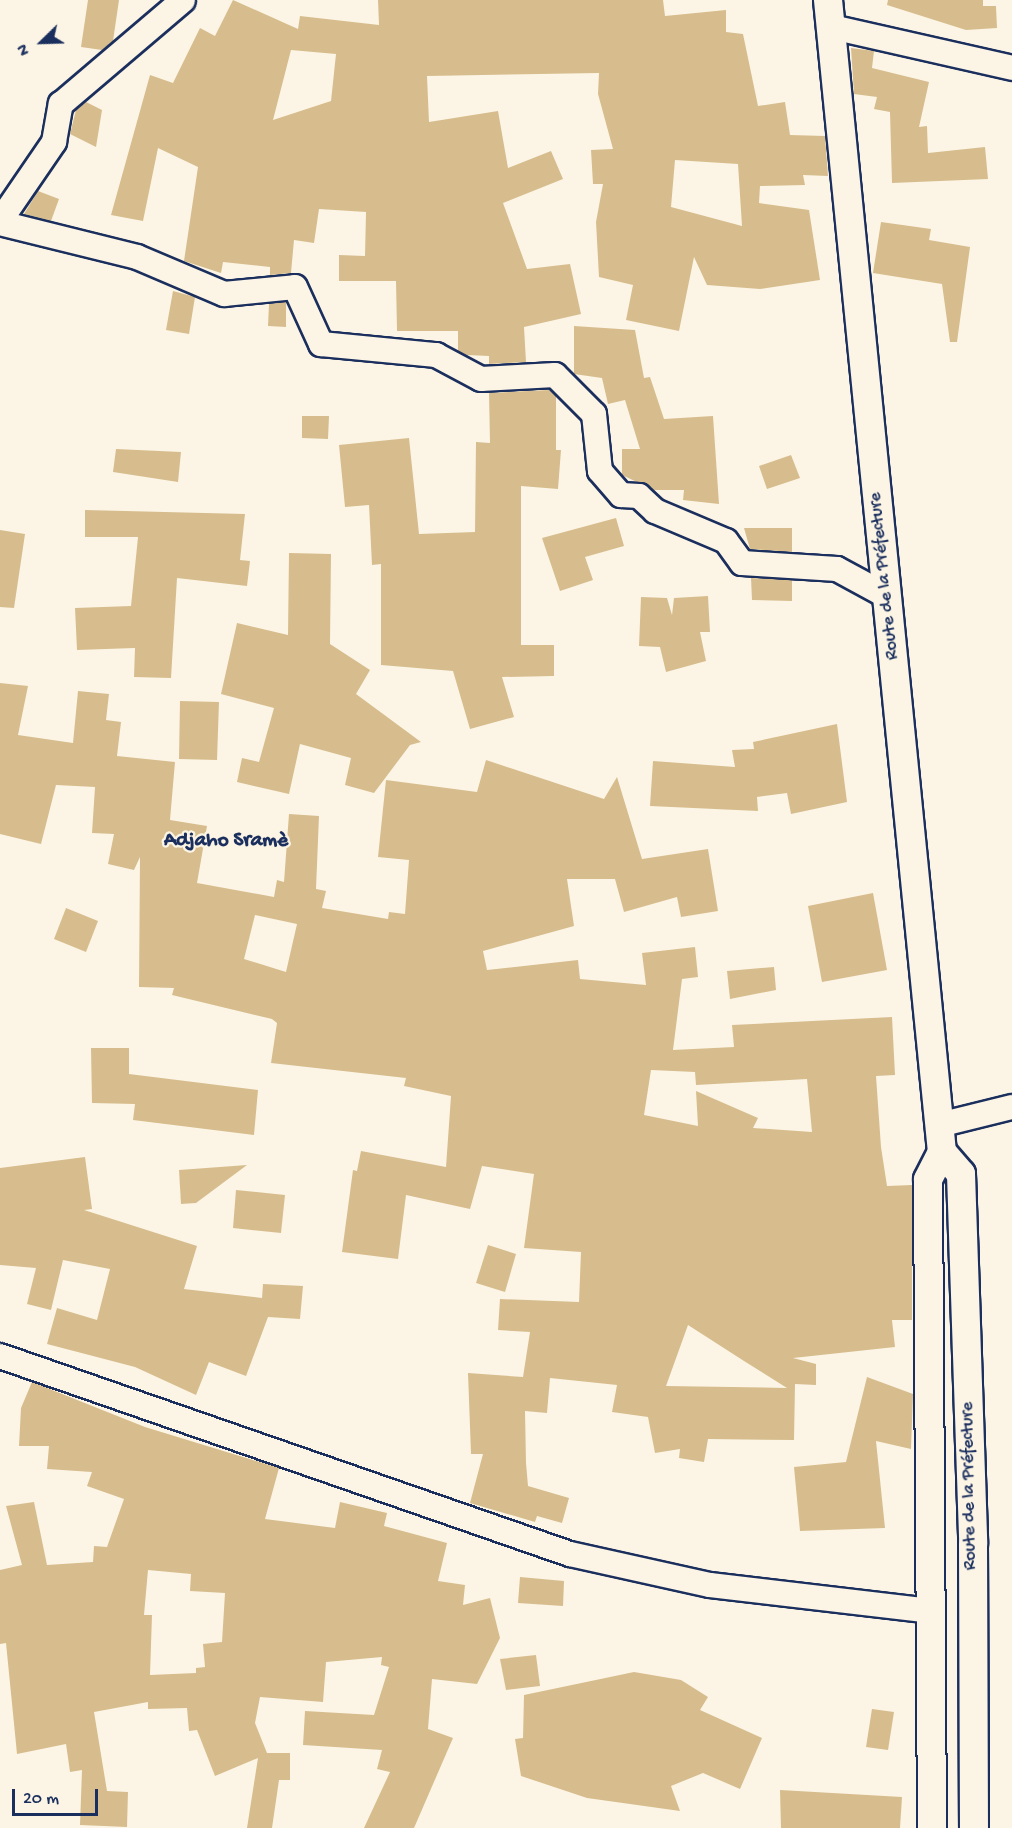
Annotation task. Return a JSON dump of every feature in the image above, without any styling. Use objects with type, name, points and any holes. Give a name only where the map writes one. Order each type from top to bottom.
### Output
[{"type":"street","points":[[183,0],[61,104],[54,142],[0,222],[137,257],[224,294],[295,287],[321,344],[436,355],[481,379],[555,375],[594,414],[600,471],[621,495],[639,496],[655,511],[726,542],[742,563],[837,569],[887,596]]},
{"type":"street","points":[[830,14],[1012,68]]},
{"type":"street","name":"Route de la Préfecture","points":[[830,14],[940,1139],[928,1180],[932,1828]]},
{"type":"street","points":[[940,1139],[1012,1107]]},
{"type":"street","name":"Route de la Préfecture","points":[[940,1139],[961,1174],[973,1544],[974,1828]]},
{"type":"street","points":[[0,1356],[570,1554],[710,1586],[932,1611]]},
{"type":"building","points":[[88,0],[119,0],[113,41],[102,50],[81,47]]},
{"type":"building","points":[[233,0],[298,29],[300,16],[379,25],[378,0],[663,0],[665,16],[726,10],[726,32],[743,34],[758,106],[785,102],[790,135],[825,136],[828,176],[803,175],[805,185],[760,186],[759,203],[809,210],[820,280],[760,289],[707,285],[694,257],[679,331],[626,320],[633,285],[599,277],[596,222],[603,184],[593,184],[591,150],[613,149],[598,94],[599,73],[427,76],[429,122],[498,111],[508,168],[551,151],[563,179],[503,203],[527,269],[570,264],[581,314],[524,327],[526,362],[489,364],[489,356],[467,355],[458,351],[458,331],[397,331],[396,281],[339,281],[339,255],[365,256],[366,212],[319,209],[314,243],[294,240],[291,273],[270,275],[270,267],[223,262],[221,273],[184,261],[198,167],[158,148],[143,221],[111,215],[150,75],[173,83],[200,28],[215,36]],"holes":[[[291,50],[336,54],[331,101],[273,120]],[[675,160],[738,164],[742,226],[671,207]]]},
{"type":"building","points":[[888,0],[983,0],[983,6],[996,6],[997,28],[966,30],[887,5]]},
{"type":"building","points":[[851,48],[874,51],[872,68],[929,82],[919,127],[927,126],[928,153],[985,147],[988,179],[892,183],[890,112],[874,109],[877,97],[854,94]]},
{"type":"building","points":[[86,102],[102,110],[96,147],[70,134],[76,110]]},
{"type":"building","points":[[38,191],[59,199],[51,221],[24,214]]},
{"type":"building","points":[[881,222],[931,229],[929,240],[970,247],[957,342],[950,342],[942,284],[873,273]]},
{"type":"building","points":[[173,291],[195,297],[189,334],[166,330]]},
{"type":"building","points":[[286,302],[286,327],[268,326],[269,304]]},
{"type":"building","points":[[574,326],[635,330],[644,378],[650,377],[664,419],[713,416],[719,504],[683,500],[684,490],[654,490],[622,475],[622,449],[640,449],[625,400],[608,404],[602,378],[574,374]]},
{"type":"building","points":[[549,390],[556,396],[556,450],[561,450],[558,489],[521,486],[521,645],[554,645],[554,676],[502,677],[514,717],[470,729],[453,671],[381,665],[381,564],[372,565],[369,505],[345,507],[339,445],[409,438],[419,534],[475,532],[476,442],[490,443],[489,393]]},
{"type":"building","points":[[302,416],[329,416],[328,439],[302,438]]},
{"type":"building","points":[[116,449],[181,452],[178,482],[113,472]]},
{"type":"building","points":[[791,455],[800,478],[767,489],[759,466]]},
{"type":"building","points":[[85,510],[245,514],[240,560],[250,561],[247,586],[177,578],[171,678],[134,677],[135,648],[77,650],[75,608],[131,606],[138,537],[85,537]]},
{"type":"building","points":[[616,518],[624,546],[585,557],[593,580],[560,591],[542,538]]},
{"type":"building","points":[[744,528],[792,528],[792,552],[750,549]]},
{"type":"building","points":[[0,530],[25,534],[14,608],[0,607]]},
{"type":"building","points":[[289,553],[331,554],[330,644],[370,670],[356,694],[421,742],[410,745],[374,793],[345,785],[351,758],[300,744],[289,794],[237,782],[242,758],[259,762],[274,708],[221,694],[237,623],[288,635]]},
{"type":"building","points":[[751,578],[792,580],[792,601],[752,600]]},
{"type":"building","points":[[708,596],[710,632],[700,632],[706,661],[666,672],[660,647],[639,646],[641,597],[667,598],[672,615],[674,598]]},
{"type":"building","points":[[0,683],[28,686],[18,735],[73,743],[78,691],[109,694],[106,720],[121,722],[117,756],[175,762],[170,820],[207,826],[197,883],[274,897],[277,880],[284,882],[289,814],[319,816],[316,889],[326,891],[322,908],[388,919],[389,912],[405,914],[409,860],[378,857],[386,780],[477,792],[486,760],[604,799],[617,777],[642,859],[708,849],[718,911],[681,917],[677,897],[624,912],[615,879],[567,879],[574,926],[483,951],[487,970],[578,960],[580,979],[646,985],[642,953],[695,947],[698,977],[682,979],[673,1050],[734,1047],[732,1025],[892,1017],[895,1075],[876,1076],[881,1147],[887,1186],[912,1185],[912,1320],[892,1320],[895,1347],[793,1358],[816,1364],[816,1385],[795,1384],[794,1440],[708,1439],[704,1462],[679,1458],[680,1449],[655,1453],[648,1417],[612,1412],[617,1385],[550,1378],[547,1413],[525,1411],[526,1463],[528,1486],[569,1498],[562,1523],[537,1516],[535,1522],[470,1503],[483,1454],[471,1454],[468,1373],[523,1377],[530,1332],[498,1330],[500,1299],[579,1302],[581,1252],[524,1248],[534,1174],[482,1166],[470,1209],[406,1195],[398,1259],[342,1252],[353,1170],[357,1171],[361,1151],[446,1167],[451,1096],[404,1086],[406,1078],[271,1063],[277,1023],[272,1019],[172,995],[174,988],[139,987],[140,857],[134,870],[108,864],[114,834],[92,833],[95,787],[56,785],[41,844],[0,834]],"holes":[[[255,915],[297,924],[286,972],[244,959]],[[651,1070],[695,1072],[696,1085],[807,1079],[812,1132],[753,1128],[758,1118],[696,1091],[698,1126],[644,1115]],[[688,1325],[787,1388],[666,1386]]]},
{"type":"building","points":[[180,701],[219,702],[217,760],[179,759]]},
{"type":"building","points":[[837,724],[847,802],[791,814],[787,793],[757,797],[758,811],[650,806],[653,761],[735,767],[732,750],[754,749],[753,742]]},
{"type":"building","points":[[873,893],[887,970],[822,982],[808,906]]},
{"type":"building","points":[[66,908],[98,921],[86,952],[54,939]]},
{"type":"building","points":[[774,967],[776,990],[730,999],[727,971]]},
{"type":"building","points":[[91,1048],[129,1048],[129,1074],[258,1090],[254,1135],[133,1120],[135,1104],[92,1103]]},
{"type":"building","points":[[85,1157],[92,1209],[84,1210],[197,1246],[184,1289],[262,1298],[263,1284],[303,1286],[300,1319],[268,1317],[246,1376],[209,1362],[196,1395],[135,1367],[47,1344],[57,1308],[97,1320],[110,1269],[63,1260],[51,1310],[27,1304],[36,1268],[0,1265],[0,1168]]},
{"type":"building","points":[[247,1165],[196,1203],[181,1204],[179,1170]]},
{"type":"building","points":[[236,1190],[285,1195],[281,1233],[233,1228]]},
{"type":"building","points":[[488,1245],[516,1254],[505,1292],[476,1283]]},
{"type":"building","points":[[867,1377],[913,1394],[911,1449],[876,1441],[885,1528],[800,1531],[794,1467],[846,1462]]},
{"type":"building","points":[[32,1382],[145,1427],[279,1468],[265,1519],[335,1528],[340,1502],[387,1513],[384,1526],[447,1543],[438,1581],[465,1585],[463,1605],[490,1598],[500,1638],[477,1684],[432,1679],[428,1729],[453,1738],[414,1828],[364,1828],[390,1772],[377,1769],[382,1750],[303,1745],[305,1711],[374,1715],[389,1667],[381,1665],[382,1657],[326,1662],[323,1702],[260,1697],[255,1723],[267,1753],[290,1753],[290,1780],[279,1780],[272,1828],[247,1828],[258,1758],[215,1776],[197,1730],[189,1731],[187,1708],[148,1709],[148,1702],[94,1712],[107,1791],[128,1792],[127,1827],[80,1825],[82,1770],[70,1772],[66,1744],[17,1754],[6,1643],[0,1644],[0,1570],[22,1565],[6,1506],[34,1502],[47,1565],[93,1562],[94,1546],[107,1547],[124,1499],[87,1486],[92,1472],[47,1469],[49,1446],[19,1446],[21,1408]],"holes":[[[148,1570],[191,1574],[190,1591],[225,1593],[222,1642],[203,1644],[205,1667],[196,1668],[196,1673],[150,1675],[152,1615],[144,1615]]]},
{"type":"building","points":[[520,1577],[564,1581],[563,1606],[518,1603]]},
{"type":"building","points":[[536,1655],[540,1686],[506,1690],[500,1659]]},
{"type":"building","points":[[634,1672],[681,1680],[708,1697],[700,1710],[762,1738],[740,1789],[703,1773],[671,1786],[680,1811],[587,1798],[521,1776],[515,1739],[523,1738],[524,1695]]},
{"type":"building","points":[[872,1709],[894,1712],[888,1750],[866,1747]]},
{"type":"building","points":[[780,1790],[902,1797],[900,1828],[781,1828]]},
{"type":"district","name":"Adjaho Sramè","points":[[226,842]]}]
